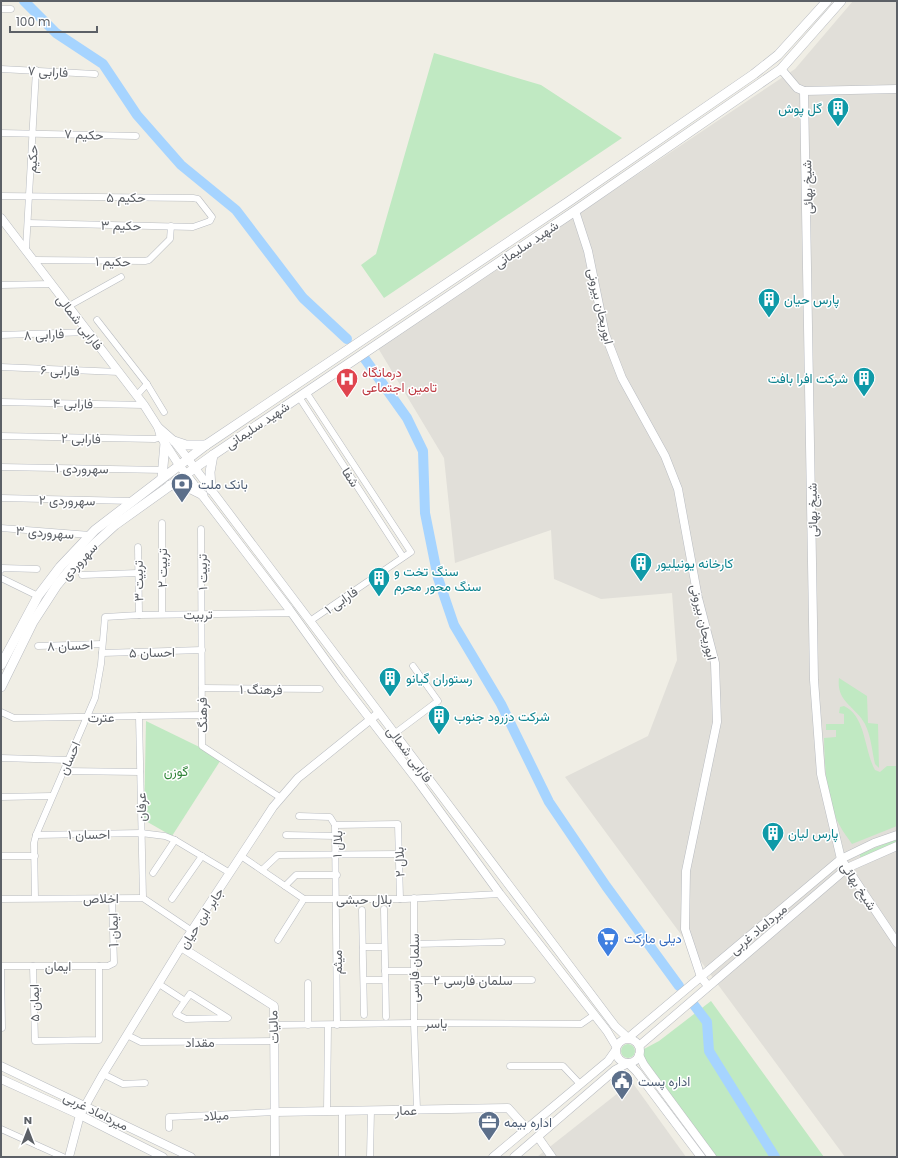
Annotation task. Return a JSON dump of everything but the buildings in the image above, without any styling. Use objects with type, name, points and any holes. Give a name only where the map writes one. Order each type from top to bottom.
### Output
[{"type":"main road","name":"شهید سلیمانی","points":[[180,465],[206,445],[568,202],[754,74],[778,55],[827,1]]},
{"type":"main road","name":"شهید سلیمانی","points":[[195,468],[575,211],[781,69],[841,1]]},
{"type":"main road","points":[[163,474],[167,440],[186,445],[206,445]]},
{"type":"main road","points":[[170,486],[189,488],[209,495],[210,472],[213,455]]},
{"type":"main road","name":"سهروردی","points":[[1,665],[38,596],[60,567],[90,535],[133,501],[163,474],[180,465]]},
{"type":"main road","name":"سهروردی","points":[[1,687],[33,622],[57,585],[82,555],[115,525],[195,468]]},
{"type":"street","points":[[1,9],[11,9]]},
{"type":"street","name":"فارابی ۷","points":[[1,69],[95,74]]},
{"type":"street","points":[[781,69],[797,88],[804,91],[897,89]]},
{"type":"street","name":"حکیم","points":[[26,249],[36,70]]},
{"type":"street","name":"شیخ بهائی","points":[[804,91],[814,680],[821,774],[841,859],[897,943]]},
{"type":"street","name":"حکیم ۷","points":[[1,133],[33,132],[136,136]]},
{"type":"street","name":"حکیم ۵","points":[[1,196],[193,198],[198,199],[212,219]]},
{"type":"street","name":"ابوریحان بیرونی","points":[[575,211],[588,251],[605,334],[622,378],[665,456],[678,489],[698,598],[715,663],[717,722],[686,871],[685,929],[701,977],[708,986]]},
{"type":"street","name":"حکیم ۳","points":[[28,223],[193,227],[212,219]]},
{"type":"street","name":"فارابی شمالی","points":[[3,222],[26,249],[51,284],[144,404],[167,440],[186,474],[209,495],[310,622],[615,1026],[628,1038]]},
{"type":"street","name":"حکیم ۱","points":[[34,260],[145,262],[149,260],[170,239],[171,226]]},
{"type":"street","points":[[69,306],[120,277]]},
{"type":"street","points":[[1,285],[51,284]]},
{"type":"street","points":[[97,320],[147,384],[164,412]]},
{"type":"street","name":"فارابی ۸","points":[[1,336],[88,332]]},
{"type":"street","name":"فارابی ۶","points":[[1,367],[119,372]]},
{"type":"street","points":[[137,395],[147,384]]},
{"type":"street","name":"شفا","points":[[303,394],[314,403],[411,552]]},
{"type":"street","name":"شفا","points":[[303,394],[306,408],[404,557]]},
{"type":"street","name":"فارابی ۴","points":[[1,402],[144,404]]},
{"type":"street","points":[[306,408],[314,403]]},
{"type":"street","name":"فارابی شمالی","points":[[158,427],[167,440],[188,459],[195,468],[209,495],[340,680],[372,718],[500,894],[607,1031],[616,1049]]},
{"type":"street","name":"فارابی ۲","points":[[1,436],[167,440]]},
{"type":"street","points":[[338,456],[345,451]]},
{"type":"street","name":"سهروردی ۱","points":[[1,467],[163,474]]},
{"type":"street","name":"سهروردی ۲","points":[[1,498],[133,501]]},
{"type":"street","name":"تربیت ۲","points":[[162,522],[162,614]]},
{"type":"street","name":"سهروردی ۳","points":[[1,528],[90,535]]},
{"type":"street","name":"تربیت ۱","points":[[201,529],[202,614]]},
{"type":"street","name":"تربیت ۳","points":[[138,546],[139,615]]},
{"type":"street","name":"فارابی ۱","points":[[310,622],[411,552]]},
{"type":"street","points":[[1,570],[2,568],[37,569]]},
{"type":"street","points":[[82,575],[138,573]]},
{"type":"street","points":[[1,578],[38,596]]},
{"type":"street","name":"تربیت","points":[[105,617],[162,614],[292,613]]},
{"type":"street","name":"فرهنگ","points":[[202,614],[202,746],[281,798]]},
{"type":"street","name":"احسان","points":[[35,898],[34,843],[52,796],[64,772],[95,698],[102,652],[105,617]]},
{"type":"street","name":"احسان ۸","points":[[38,646],[102,644]]},
{"type":"street","name":"احسان ۵","points":[[102,652],[202,650]]},
{"type":"street","points":[[394,734],[438,701],[413,666]]},
{"type":"street","name":"فرهنگ ۱","points":[[202,688],[320,689]]},
{"type":"street","name":"عترت","points":[[1,712],[14,718],[202,715]]},
{"type":"street","name":"جابر ابن حیان","points":[[69,1157],[80,1116],[103,1074],[181,947],[281,798],[303,774],[379,713]]},
{"type":"street","name":"عرفان","points":[[139,716],[143,898]]},
{"type":"street","points":[[1,758],[68,760]]},
{"type":"street","points":[[64,772],[140,772]]},
{"type":"street","points":[[1,797],[52,796]]},
{"type":"street","points":[[299,816],[330,817],[335,825]]},
{"type":"street","name":"بلال ۱","points":[[337,899],[335,825],[398,824]]},
{"type":"street","name":"بلال ۲","points":[[398,824],[400,899]]},
{"type":"street","name":"احسان ۱","points":[[36,835],[141,833],[165,836],[175,840],[230,873]]},
{"type":"street","points":[[286,835],[336,836]]},
{"type":"street","name":"میرداماد غربی","points":[[628,1038],[841,859],[874,843],[897,835]]},
{"type":"street","points":[[153,873],[175,840]]},
{"type":"street","name":"میرداماد غربی","points":[[639,1046],[846,868],[897,846]]},
{"type":"street","points":[[262,870],[278,855],[399,854]]},
{"type":"street","points":[[1,856],[35,856]]},
{"type":"street","points":[[172,899],[202,856]]},
{"type":"street","points":[[241,856],[304,899],[278,940]]},
{"type":"street","points":[[285,886],[296,875],[337,875]]},
{"type":"street","name":"بلال حبشی","points":[[304,899],[400,899],[500,894]]},
{"type":"street","name":"ایمان 1","points":[[112,898],[114,962]]},
{"type":"street","points":[[143,898],[192,930]]},
{"type":"street","name":"اخلاص","points":[[1,899],[143,898]]},
{"type":"street","name":"سلمان فارسی","points":[[414,898],[414,1023],[417,1110]]},
{"type":"street","name":"میثم","points":[[337,899],[337,1025]]},
{"type":"street","points":[[384,909],[386,1017]]},
{"type":"street","points":[[362,910],[364,1015]]},
{"type":"street","points":[[414,944],[502,942]]},
{"type":"street","name":"مالیات","points":[[181,947],[274,1006],[276,1157]]},
{"type":"street","points":[[362,947],[384,947]]},
{"type":"street","name":"ایمان","points":[[1,966],[108,966],[114,962]]},
{"type":"street","points":[[1,966],[2,1028]]},
{"type":"street","name":"ایمان ۵","points":[[33,966],[34,1041],[99,1040],[99,966]]},
{"type":"street","points":[[385,971],[414,971]]},
{"type":"street","points":[[364,980],[385,980]]},
{"type":"street","name":"سلمان فارسی ۲","points":[[414,980],[532,980]]},
{"type":"street","points":[[308,983],[308,1025]]},
{"type":"street","points":[[159,984],[185,1001]]},
{"type":"street","points":[[190,994],[228,1018],[186,1020],[176,1014],[185,1001],[190,994]]},
{"type":"street","name":"یاسر","points":[[275,1026],[414,1023],[581,1024],[594,1015]]},
{"type":"street","points":[[327,1111],[328,1025]]},
{"type":"street","name":"مقداد","points":[[127,1036],[141,1042],[274,1042]]},
{"type":"street","points":[[493,1157],[608,1061],[621,1041],[628,1038],[634,1040],[639,1046],[639,1056],[644,1065],[712,1157]]},
{"type":"street","points":[[616,1049],[618,1058],[628,1063],[637,1072],[701,1157]]},
{"type":"street","points":[[514,1157],[615,1070],[635,1061],[639,1056]]},
{"type":"street","name":"میرداماد غربی","points":[[1,1066],[191,1157]]},
{"type":"street","points":[[510,1066],[563,1066],[580,1084]]},
{"type":"street","points":[[103,1074],[123,1084],[145,1083]]},
{"type":"street","name":"میرداماد غربی","points":[[1,1079],[163,1157]]},
{"type":"street","name":"عمار","points":[[275,1112],[508,1108],[527,1129]]},
{"type":"street","points":[[370,1157],[371,1110]]},
{"type":"street","points":[[342,1111],[342,1157]]},
{"type":"street","name":"میلاد","points":[[169,1128],[169,1117],[275,1112]]},
{"type":"street","points":[[1,1129],[63,1157]]},
{"type":"street","points":[[538,1137],[552,1157]]},
{"type":"shaded area","points":[[853,1],[897,1],[897,1157],[845,1157],[565,777],[648,736],[677,660],[672,593],[601,599],[554,579],[551,530],[455,563],[444,458],[378,348],[795,69]]},
{"type":"shaded area","points":[[632,1082],[686,1157],[537,1157]]},
{"type":"green space","points":[[434,53],[541,85],[622,138],[384,298],[361,265],[376,254]]},
{"type":"green space","points":[[839,678],[867,696],[868,723],[878,724],[879,768],[875,764],[870,739],[865,724],[840,693]]},
{"type":"green space","points":[[844,706],[857,717],[861,725],[871,762],[875,770],[880,772],[887,766],[897,766],[897,826],[852,844],[840,826],[831,805],[825,760],[824,738],[836,737],[836,730],[826,730],[826,724],[844,724],[844,714],[839,713],[840,707]]},
{"type":"green space","name":"گوزن","points":[[146,721],[222,758],[172,836],[144,820]]},
{"type":"green space","points":[[897,839],[897,843],[862,858],[860,857],[860,854]]},
{"type":"green space","points":[[711,1001],[824,1157],[717,1157],[644,1058],[644,1049],[659,1041]]},
{"type":"green space","points":[[625,1044],[631,1044],[635,1048],[635,1054],[631,1058],[625,1058],[621,1054],[621,1048]]},
{"type":"waterway","points":[[24,1],[56,33],[103,64],[137,115],[181,165],[236,210],[303,298],[347,339]]},
{"type":"waterway","points":[[365,359],[407,418],[423,451],[425,513],[438,578],[454,625],[501,704],[549,802],[606,886],[679,986]]},
{"type":"waterway","points":[[694,1005],[707,1022],[709,1051],[775,1157]]},
{"type":"place","name":"گل پوش","points":[[838,128]]},
{"type":"place","name":"پارس حیان","points":[[769,318]]},
{"type":"place","name":"درمانگاه تامین اجتماعی","points":[[347,398]]},
{"type":"place","name":"شرکت افرا بافت","points":[[864,398]]},
{"type":"place","name":"بانک ملت","points":[[182,504]]},
{"type":"place","name":"کارخانه یونیلیور","points":[[641,582]]},
{"type":"place","name":"سنگ تخت و سنگ محور محرم","points":[[379,598]]},
{"type":"place","name":"رستوران گیانو","points":[[390,698]]},
{"type":"place","name":"شرکت دزرود جنوب","points":[[439,736]]},
{"type":"place","name":"پارس لیان","points":[[773,852]]},
{"type":"place","name":"دیلی مارکت","points":[[608,958]]},
{"type":"place","name":"اداره پست","points":[[622,1100]]},
{"type":"place","name":"اداره بیمه","points":[[489,1142]]}]
